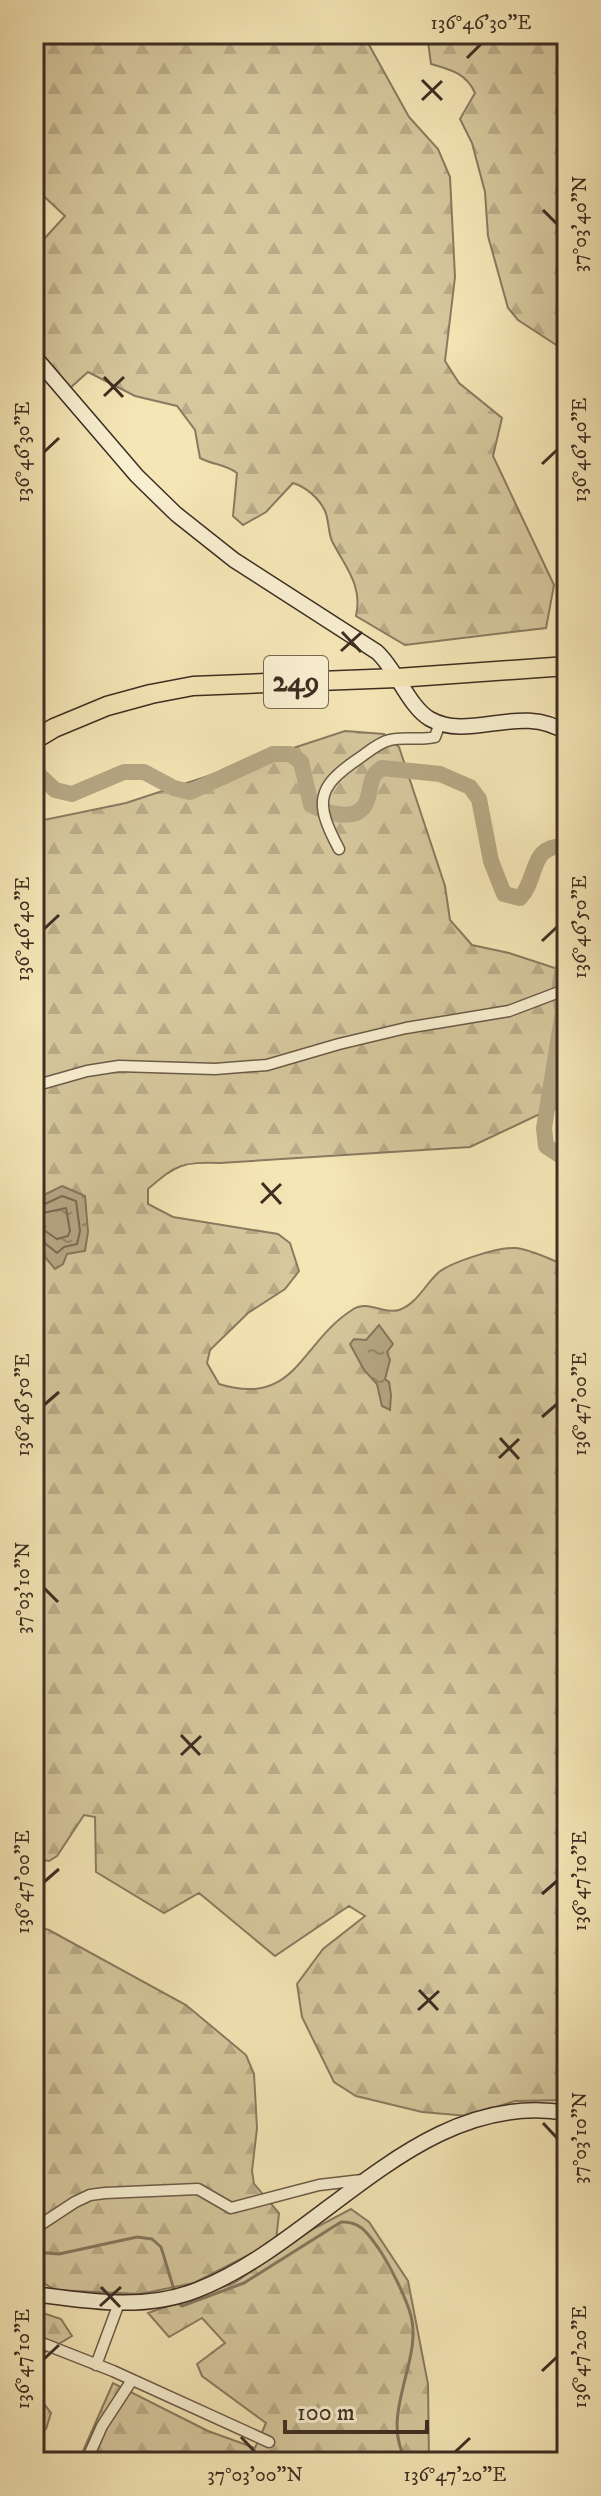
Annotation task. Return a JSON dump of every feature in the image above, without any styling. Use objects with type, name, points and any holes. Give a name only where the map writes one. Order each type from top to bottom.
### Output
[{"type":"highway","name":"249","points":[[34,740],[54,728],[107,706],[193,686],[397,678],[567,666]]},
{"type":"street","points":[[34,356],[137,476],[166,505],[234,560],[377,652],[425,716],[456,727],[533,720],[567,733]]},
{"type":"street","points":[[339,849],[325,822],[322,795],[335,775],[390,740],[435,737],[440,723]]},
{"type":"street","points":[[34,1086],[87,1071],[119,1066],[215,1069],[267,1065],[392,1031],[509,1011],[567,989]]},
{"type":"street","points":[[34,2294],[119,2303],[165,2300],[196,2291],[226,2277],[344,2197],[364,2180],[431,2138],[476,2119],[509,2111],[536,2109],[567,2113]]},
{"type":"street","points":[[34,2229],[90,2195],[198,2189],[231,2208],[308,2187],[364,2180]]},
{"type":"street","points":[[96,2365],[119,2303]]},
{"type":"street","points":[[34,2340],[269,2442]]},
{"type":"street","points":[[86,2462],[102,2426],[132,2380]]},
{"type":"green space","points":[[34,34],[363,34],[409,117],[438,149],[450,177],[455,277],[445,361],[459,383],[502,418],[493,456],[554,585],[546,628],[405,645],[356,616],[357,595],[352,577],[332,541],[325,511],[307,490],[293,483],[266,512],[243,525],[233,516],[237,473],[200,458],[195,430],[177,406],[135,396],[88,372],[70,388],[34,344],[34,250],[65,216],[34,187]]},
{"type":"green space","points":[[427,34],[567,34],[567,352],[518,320],[508,308],[488,236],[485,192],[472,143],[460,119],[475,93],[462,77],[431,64]]},
{"type":"green space","points":[[345,731],[384,734],[399,747],[445,886],[450,920],[472,945],[509,953],[567,972],[567,1105],[544,1112],[470,1147],[188,1164],[166,1174],[148,1189],[148,1204],[173,1217],[278,1234],[290,1243],[299,1271],[285,1289],[248,1313],[210,1350],[207,1363],[219,1384],[245,1389],[265,1387],[281,1380],[352,1310],[370,1306],[387,1311],[399,1310],[416,1298],[439,1272],[464,1260],[515,1248],[567,1266],[567,2100],[515,2101],[468,2116],[422,2112],[356,2096],[334,2082],[302,2017],[297,1984],[323,1949],[365,1916],[349,1906],[275,1956],[199,1893],[164,1913],[96,1872],[95,1817],[84,1815],[57,1856],[49,1861],[34,1858],[34,822],[126,803]]},
{"type":"green space","points":[[34,1926],[49,1930],[186,2005],[246,2055],[254,2074],[257,2128],[252,2171],[254,2184],[279,2213],[276,2241],[194,2283],[140,2294],[55,2290],[34,2277],[38,2211],[34,2209]]},
{"type":"green space","points":[[351,2209],[369,2222],[408,2281],[428,2384],[429,2462],[94,2462],[83,2451],[113,2383],[208,2431],[255,2448],[266,2423],[202,2376],[197,2364],[225,2343],[202,2318],[169,2337],[148,2313],[234,2283],[313,2229]]},
{"type":"green space","points":[[34,2310],[61,2319],[72,2336],[34,2359]]},
{"type":"green space","points":[[34,2391],[51,2413],[46,2429],[34,2432]]},
{"type":"water","points":[[62,1186],[85,1196],[88,1232],[85,1251],[67,1254],[63,1264],[55,1269],[34,1244],[34,1197]]},
{"type":"water","points":[[379,1325],[393,1344],[387,1352],[390,1360],[385,1379],[389,1382],[390,1410],[382,1406],[377,1384],[364,1370],[350,1344],[354,1339],[366,1340]]},
{"type":"waterway","points":[[34,611],[39,655],[34,682]]},
{"type":"waterway","points":[[34,770],[55,790],[72,794],[124,772],[144,772],[174,788],[190,792],[273,754],[290,754],[301,762],[311,805],[349,815],[362,809],[372,779],[382,768],[440,774],[470,787],[479,799],[491,861],[504,894],[520,898],[540,856],[546,850],[567,846]]},
{"type":"waterway","points":[[567,956],[560,984],[563,1011],[544,1128],[546,1146],[567,1160]]},
{"type":"waterway","points":[[178,2303],[182,2306],[244,2283],[341,2222],[359,2226],[383,2256],[402,2291],[411,2316],[411,2351],[397,2426],[399,2444],[407,2462]]},
{"type":"waterway","points":[[34,2252],[59,2254],[137,2237],[152,2239],[161,2247],[175,2293]]}]
